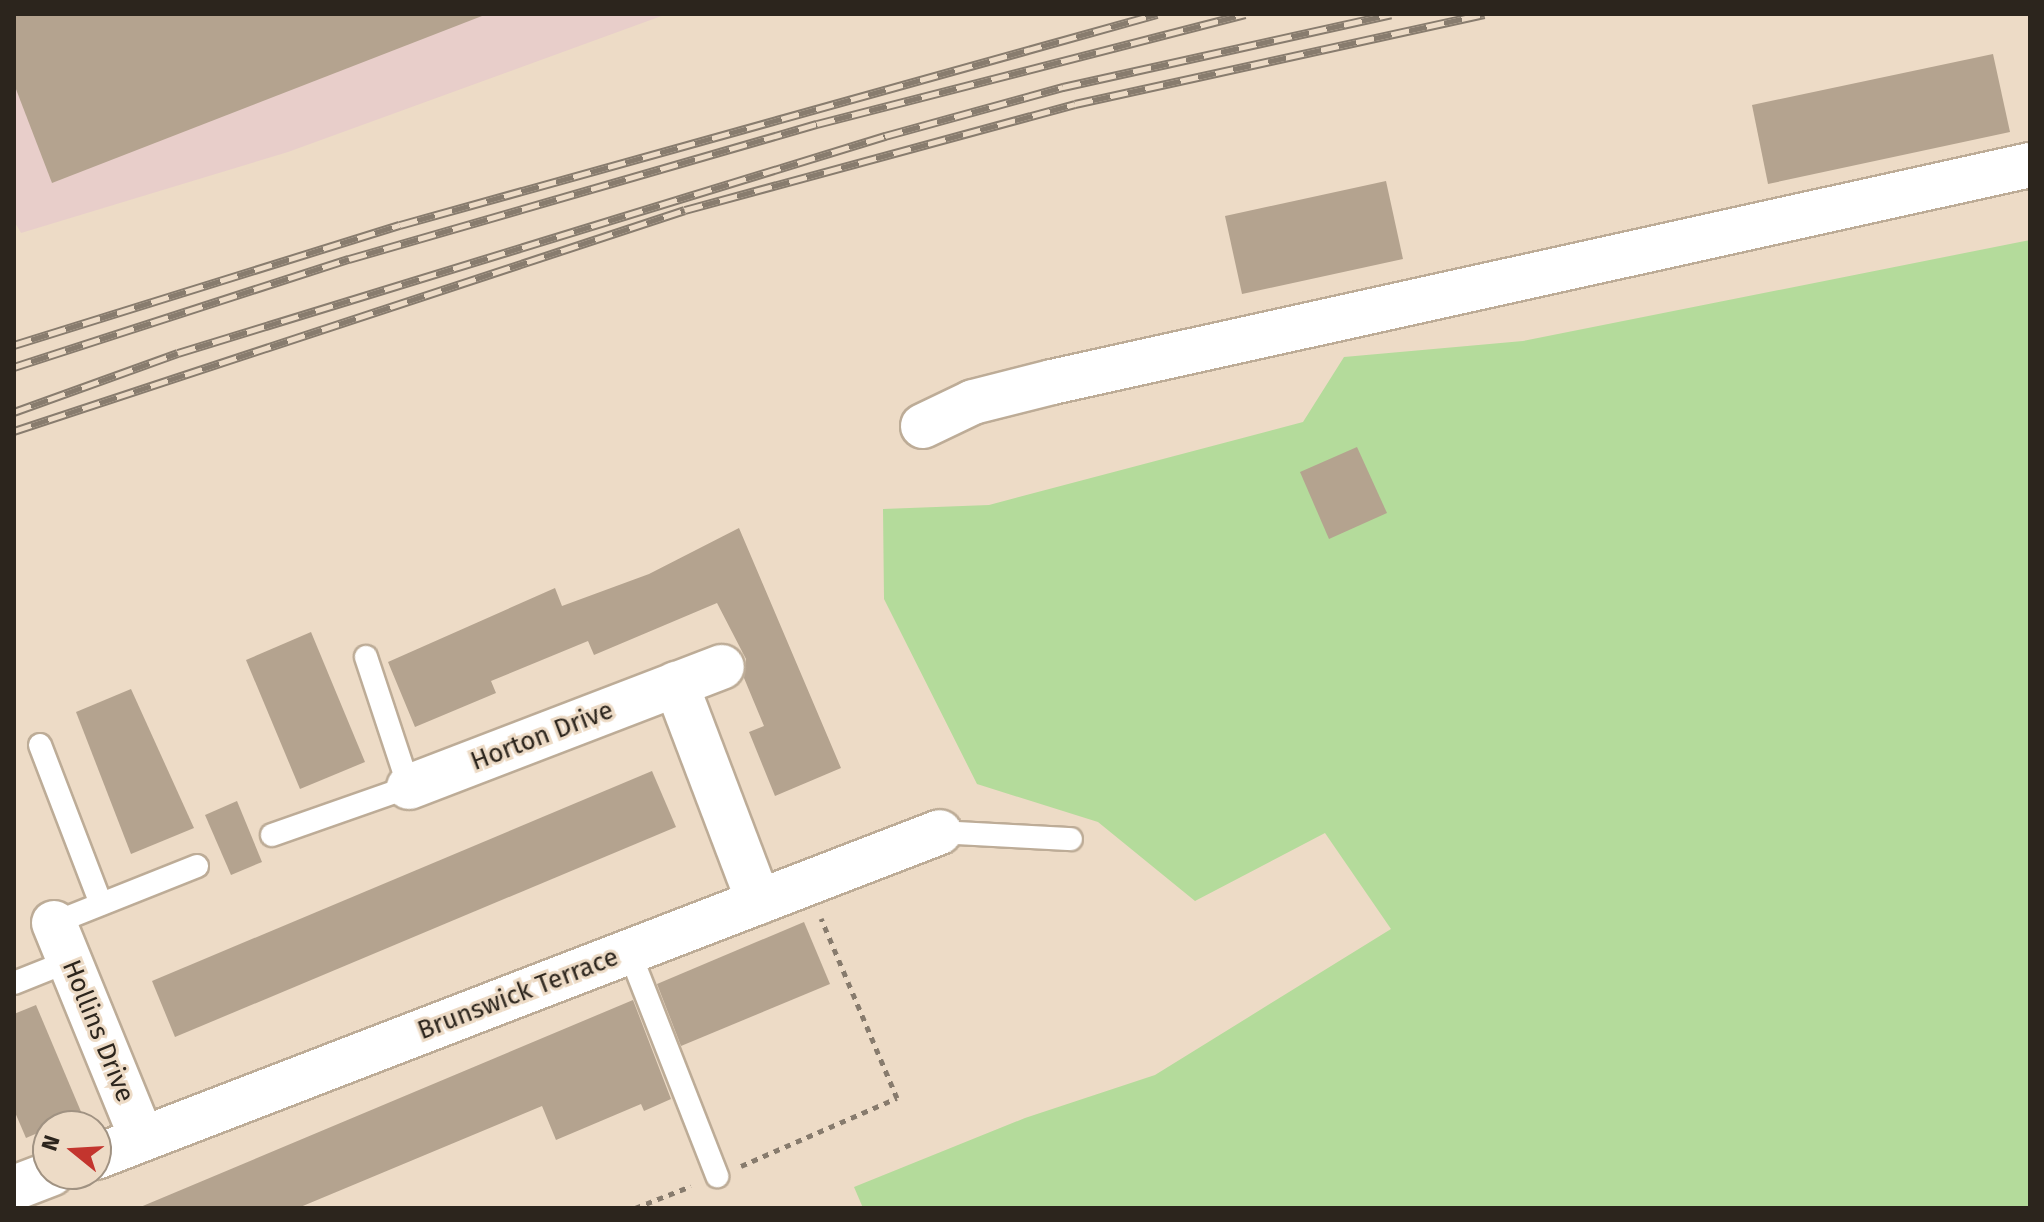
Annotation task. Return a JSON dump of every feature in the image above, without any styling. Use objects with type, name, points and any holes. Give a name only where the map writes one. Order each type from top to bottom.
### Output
[{"type":"street","points":[[923,426],[973,402],[1052,382],[2030,165]]},
{"type":"street","name":"Horton Drive","points":[[409,787],[722,667]]},
{"type":"street","points":[[676,684],[759,902]]},
{"type":"street","name":"Brunswick Terrace","points":[[112,1151],[940,832]]},
{"type":"street","name":"Hollins Drive","points":[[61,942],[142,1139]]},
{"type":"lane","points":[[272,835],[409,787],[366,657]]},
{"type":"lane","points":[[40,745],[101,904]]},
{"type":"lane","points":[[940,832],[1071,839]]},
{"type":"lane","points":[[14,983],[101,904],[197,866]]},
{"type":"lane","points":[[629,951],[717,1176]]},
{"type":"path","points":[[635,1208],[897,1098],[807,884]]},
{"type":"shaded area","points":[[14,14],[667,14],[288,152],[21,233],[14,221]]},
{"type":"green space","points":[[2030,240],[2030,1208],[863,1208],[854,1187],[1025,1118],[1155,1075],[1391,929],[1325,833],[1195,901],[1098,822],[977,784],[884,599],[883,509],[989,505],[1303,422],[1344,357],[1523,341]]},
{"type":"building","points":[[14,14],[482,16],[52,183],[14,84]]},
{"type":"building","points":[[1993,54],[2010,132],[1768,184],[1752,105]]},
{"type":"building","points":[[1386,181],[1403,259],[1242,294],[1225,216]]},
{"type":"building","points":[[1357,447],[1387,513],[1329,539],[1300,472]]},
{"type":"building","points":[[739,528],[841,768],[775,796],[749,732],[764,726],[744,678],[746,659],[717,603],[594,655],[588,641],[491,681],[496,693],[415,727],[388,662],[555,588],[562,606],[649,574]]},
{"type":"building","points":[[311,632],[365,762],[300,789],[246,660]]},
{"type":"building","points":[[131,689],[194,828],[131,854],[76,712]]},
{"type":"building","points":[[652,771],[676,827],[175,1037],[152,981]]},
{"type":"building","points":[[237,801],[262,862],[231,875],[205,815]]},
{"type":"building","points":[[804,922],[830,984],[681,1046],[657,984]]},
{"type":"building","points":[[633,1000],[671,1099],[644,1111],[641,1104],[556,1140],[542,1106],[298,1208],[138,1208]]},
{"type":"building","points":[[36,1005],[80,1110],[32,1110],[32,1135],[26,1138],[14,1110],[14,1014]]},
{"type":"railway","points":[[14,345],[400,225],[1157,14]]},
{"type":"railway","points":[[14,367],[349,259],[817,124],[1245,14]]},
{"type":"railway","points":[[14,412],[178,353],[885,136],[1063,87],[1391,14]]},
{"type":"railway","points":[[14,431],[685,210],[1075,104],[1484,14]]}]
